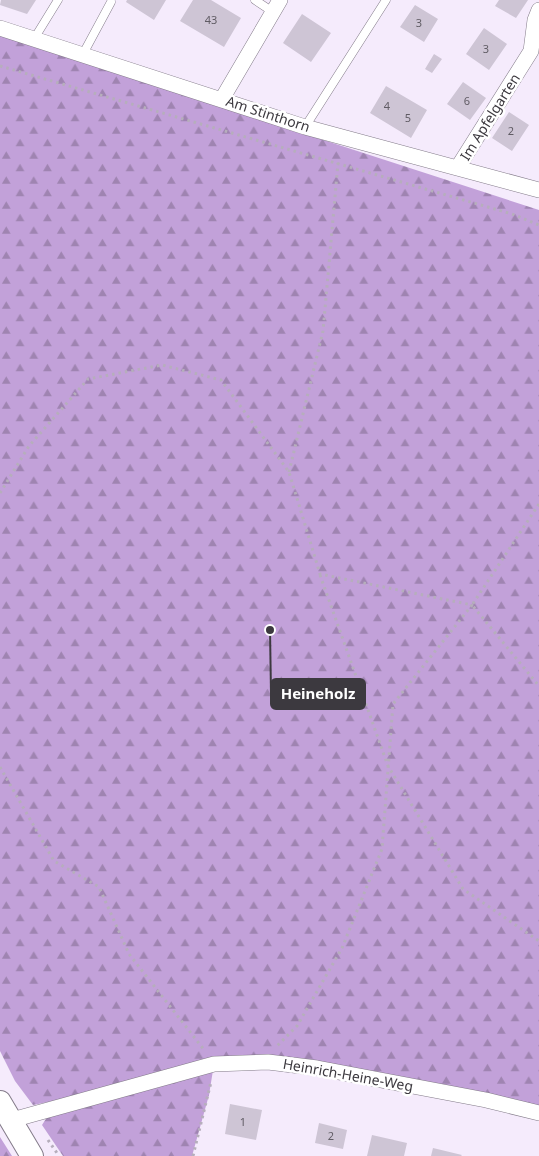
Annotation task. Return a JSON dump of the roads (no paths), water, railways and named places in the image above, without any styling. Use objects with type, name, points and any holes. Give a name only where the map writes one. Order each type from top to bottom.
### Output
[{"type":"main road","points":[[6,1111],[32,1156]]},
{"type":"street","points":[[222,99],[277,6]]},
{"type":"street","name":"Im Apfelgarten","points":[[458,168],[532,51],[535,20],[539,10]]},
{"type":"street","name":"Am Stinthorn","points":[[0,28],[305,127],[539,190]]},
{"type":"street","name":"Heinrich-Heine-Weg","points":[[6,1111],[214,1064],[268,1062],[317,1068],[486,1100],[539,1113]]},
{"type":"lane","points":[[34,39],[58,0]]},
{"type":"lane","points":[[255,0],[277,6]]},
{"type":"lane","points":[[305,127],[386,0]]},
{"type":"lane","points":[[83,54],[111,2]]},
{"type":"place","name":"Heineholz","points":[[270,630]]}]
